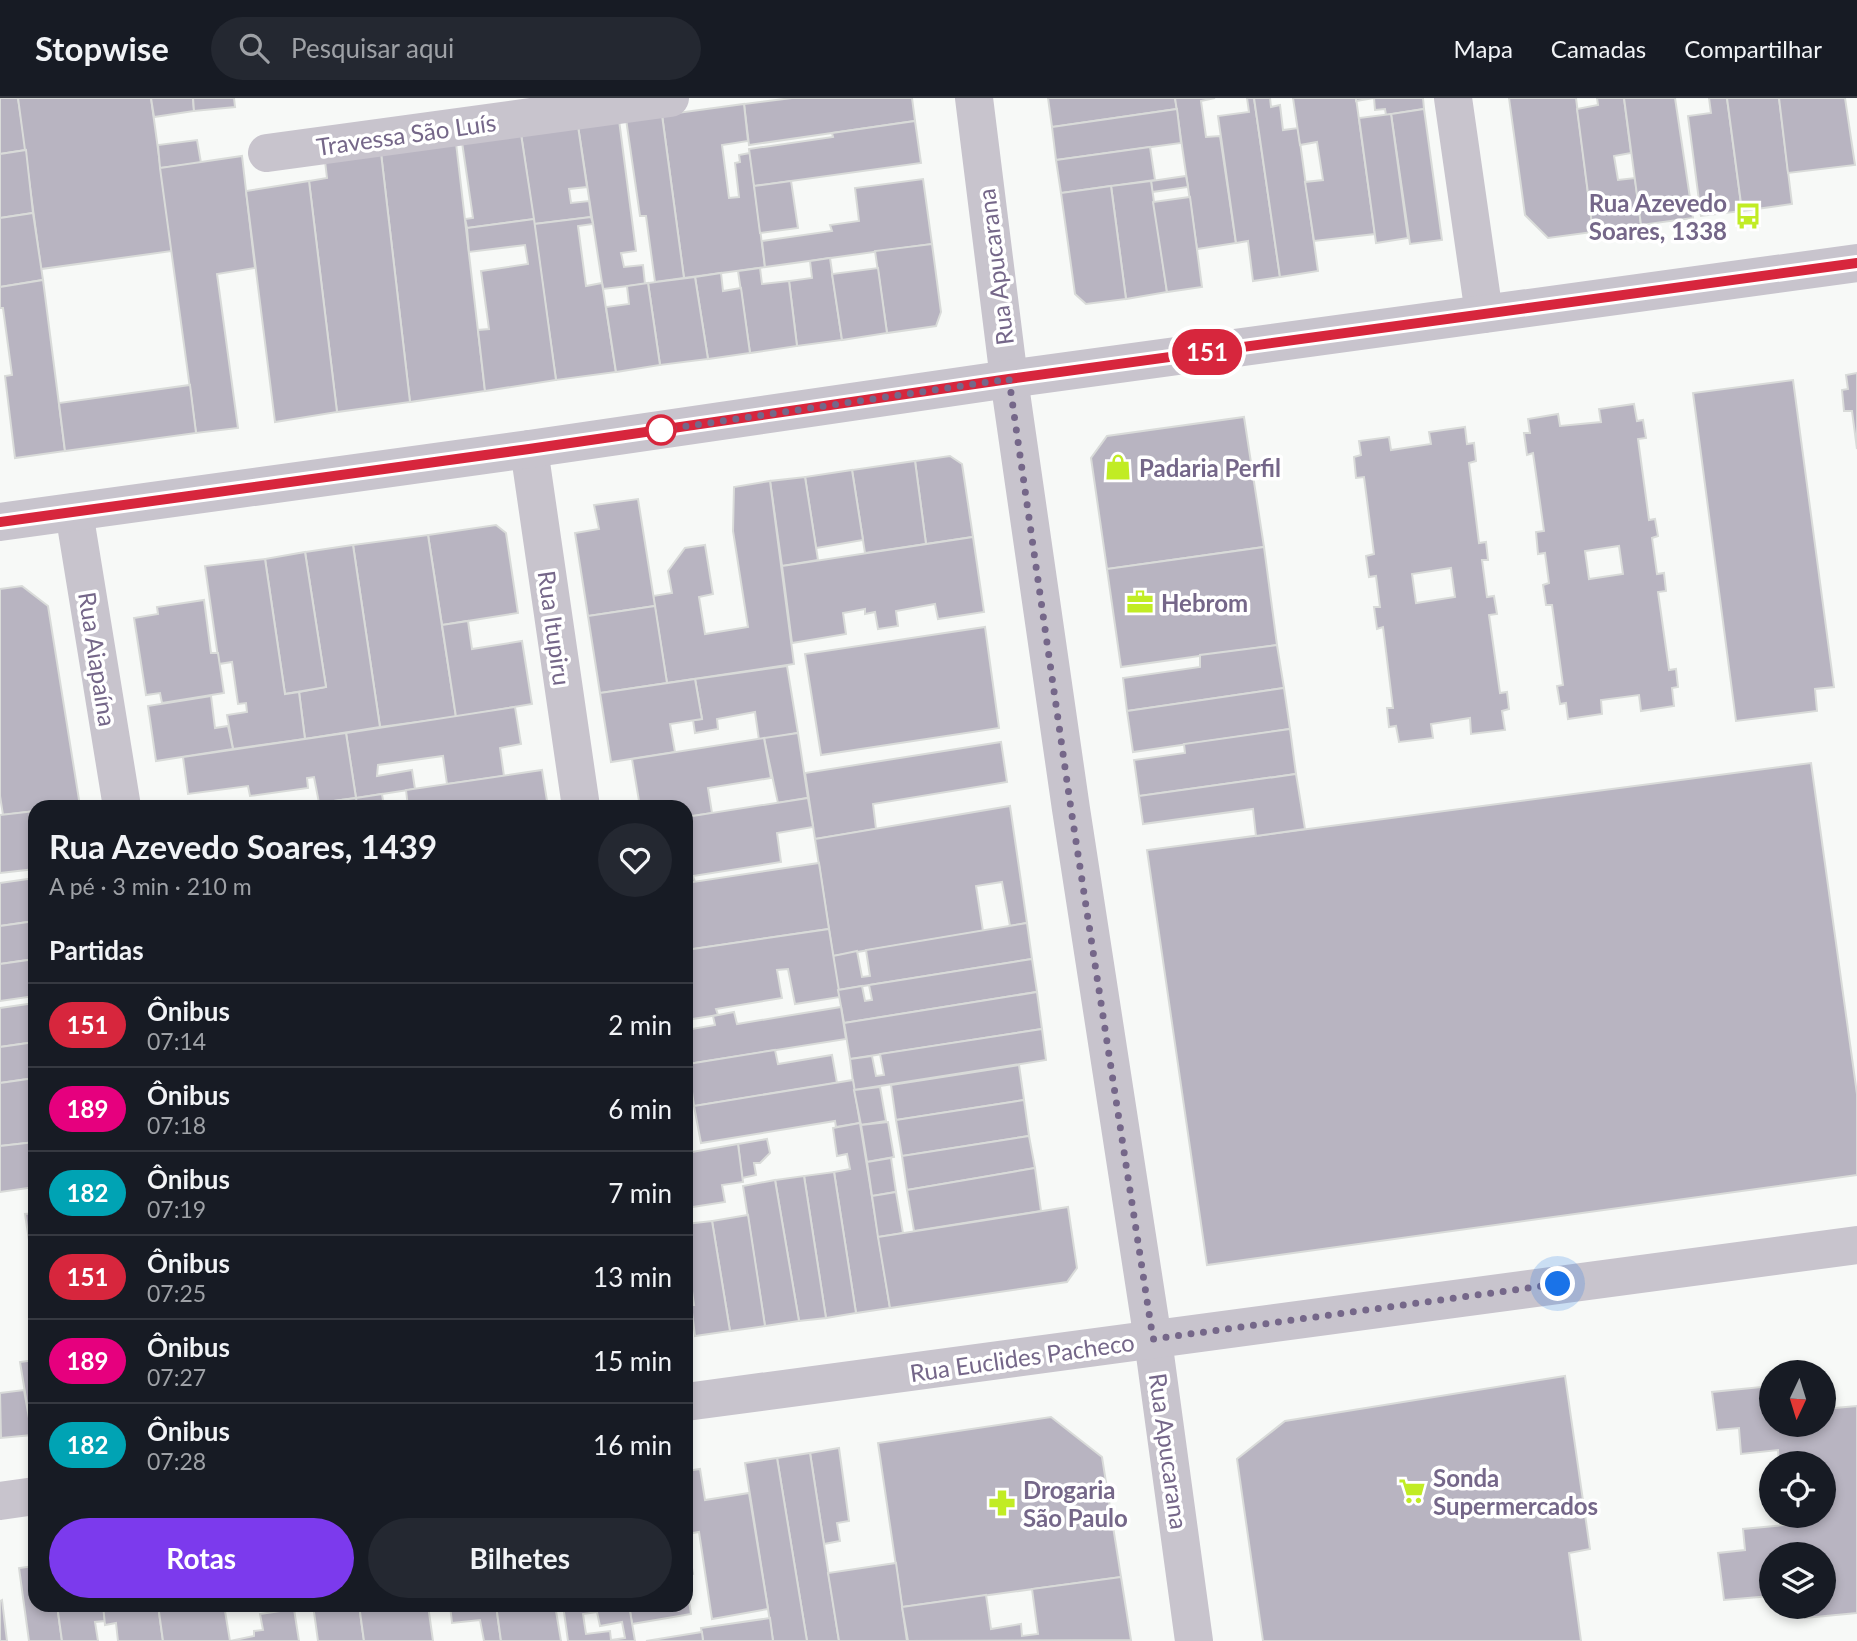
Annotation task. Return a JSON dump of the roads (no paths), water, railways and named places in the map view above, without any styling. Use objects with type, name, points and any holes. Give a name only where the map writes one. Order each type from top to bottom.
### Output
[{"type":"street","name":"Travessa São Luís","points":[[267,153],[670,98]]},
{"type":"street","name":"Rua Apucarana","points":[[974,98],[1009,379],[1069,795],[1153,1339],[1194,1641]]},
{"type":"street","points":[[1453,98],[1484,314]]},
{"type":"street","points":[[0,522],[1009,379],[1857,263]]},
{"type":"street","name":"Rua Itupiru","points":[[529,449],[580,800]]},
{"type":"street","name":"Rua Aiapaína","points":[[74,512],[121,800]]},
{"type":"street","name":"Rua Euclides Pacheco","points":[[693,1401],[1857,1245]]},
{"type":"street","points":[[0,1501],[28,1497]]},
{"type":"place","name":"Rua Azevedo Soares, 1338","points":[[1748,216]]},
{"type":"place","name":"Padaria Perfil","points":[[1118,467]]},
{"type":"place","name":"Hebrom","points":[[1140,602]]},
{"type":"place","name":"Sonda Supermercados","points":[[1412,1491]]},
{"type":"place","name":"Drogaria São Paulo","points":[[1002,1503]]}]
